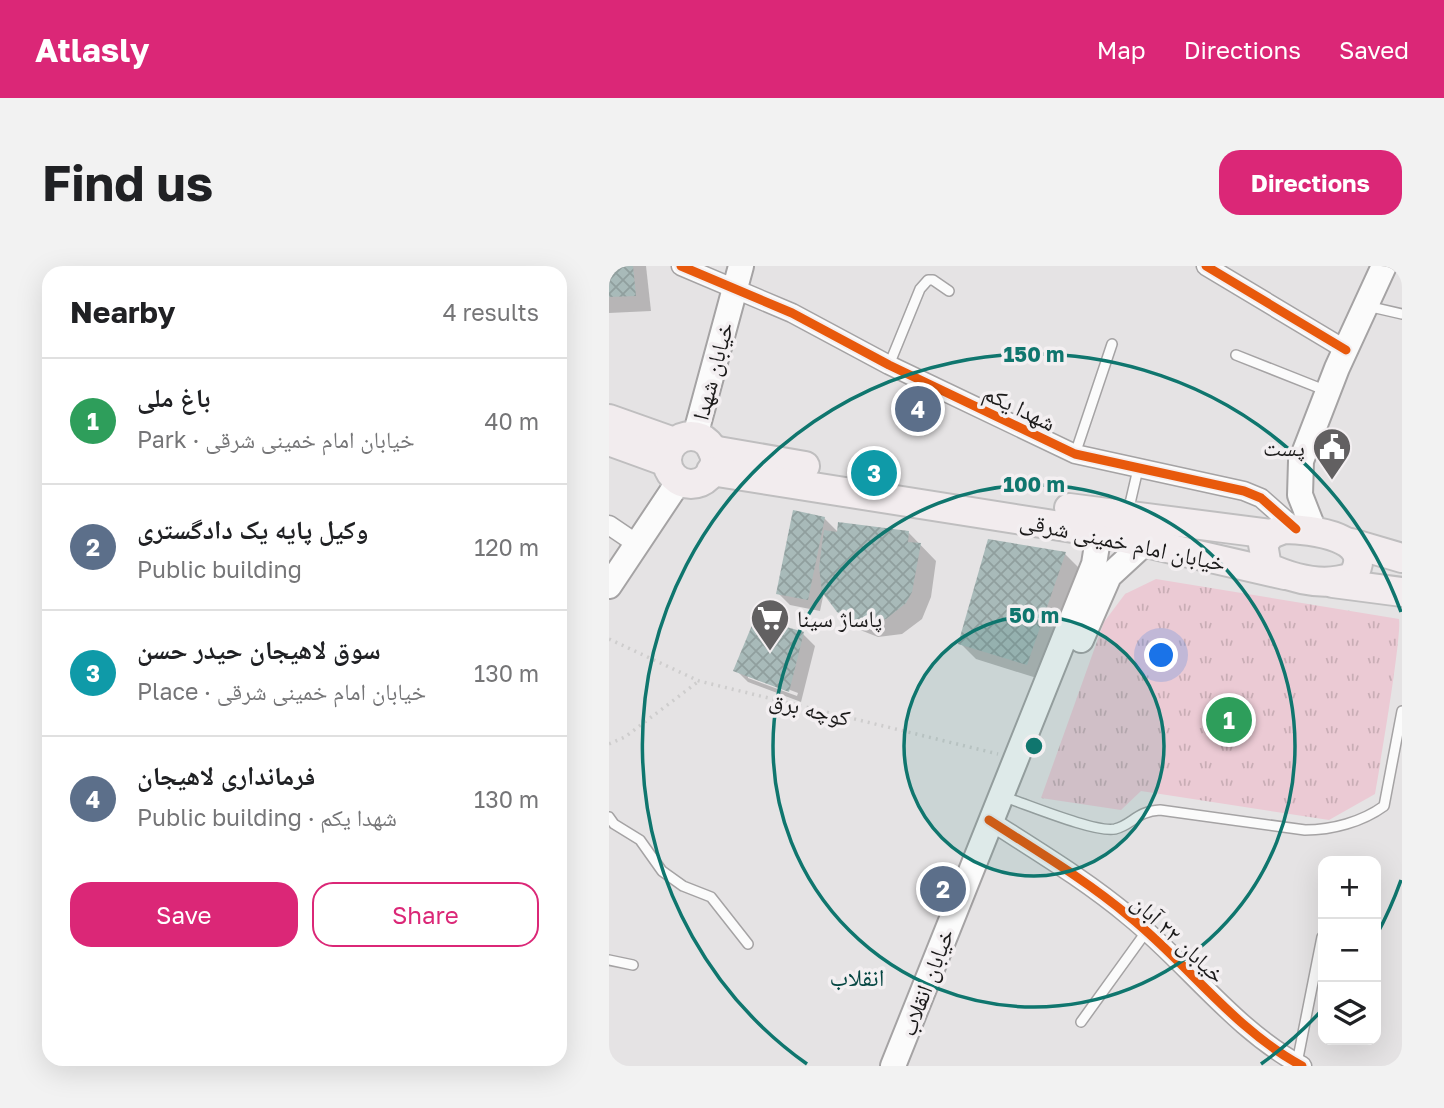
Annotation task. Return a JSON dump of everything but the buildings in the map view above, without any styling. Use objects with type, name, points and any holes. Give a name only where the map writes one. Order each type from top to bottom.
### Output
[{"type":"main road","points":[[1285,575],[1267,567],[1262,555],[1263,544],[1294,532],[1300,495],[1301,461],[1346,349],[1384,266]]},
{"type":"main road","name":"خیابان شهدا","points":[[609,586],[690,457],[738,278]]},
{"type":"main road","points":[[609,419],[690,457]]},
{"type":"main road","points":[[609,441],[690,457]]},
{"type":"main road","name":"خیابان امام خمینی شرقی","points":[[690,457],[1109,521],[1294,532],[1352,543]]},
{"type":"main road","name":"خیابان امام خمینی شرقی","points":[[1109,521],[1147,541],[1327,583]]},
{"type":"main road","name":"خیابان انقلاب","points":[[893,1066],[1109,521]]},
{"type":"main road","name":"خیابان انقلاب","points":[[989,820],[1010,799],[1109,576],[1147,541]]},
{"type":"main road","points":[[1352,543],[1400,557]]},
{"type":"main road","points":[[1327,583],[1352,576],[1358,568],[1359,554],[1352,543]]},
{"type":"main road","points":[[1327,583],[1402,592]]},
{"type":"street","name":"شهدا یکم","points":[[681,266],[738,278],[792,313],[889,365],[1075,454],[1261,498],[1294,532]]},
{"type":"street","points":[[1206,266],[1346,349]]},
{"type":"street","points":[[609,525],[636,544]]},
{"type":"street","name":"خیابان ۲۲ آبان","points":[[989,820],[1089,885],[1146,932],[1265,1044],[1299,1064]]},
{"type":"lane","points":[[889,365],[920,289],[927,280],[933,280],[949,291]]},
{"type":"lane","points":[[1366,306],[1402,314]]},
{"type":"lane","points":[[1075,454],[1112,344]]},
{"type":"lane","points":[[1236,355],[1329,391]]},
{"type":"lane","points":[[1109,521],[1138,469]]},
{"type":"lane","points":[[1010,799],[1100,828],[1117,829],[1146,811],[1160,810],[1305,830],[1328,830],[1384,806],[1402,710]]},
{"type":"lane","points":[[609,817],[614,824],[640,840],[662,872],[683,886],[711,897],[748,944]]},
{"type":"lane","points":[[1081,1022],[1146,932]]},
{"type":"lane","points":[[1299,1064],[1318,959]]},
{"type":"lane","points":[[609,960],[633,965]]},
{"type":"path","points":[[609,744],[625,737],[699,681]]},
{"type":"green space","points":[[1156,579],[1399,619],[1394,674],[1375,794],[1329,820],[1141,791],[1121,810],[1041,798],[1104,622],[1125,594]]},
{"type":"cycle path","points":[[681,266],[792,313],[889,365],[1075,454],[1244,491],[1261,498],[1296,529]]},
{"type":"cycle path","points":[[1206,266],[1346,350]]},
{"type":"cycle path","points":[[989,820],[1113,903],[1152,936],[1255,1034],[1302,1066]]},
{"type":"place","name":"فرمانداری لاهیجان","points":[[918,409]]},
{"type":"place","name":"سوق لاهيجان حيدر حسن","points":[[874,473]]},
{"type":"place","name":"پست","points":[[1332,481]]},
{"type":"place","name":"پاساژ سینا","points":[[770,652]]},
{"type":"place","name":"باغ ملی","points":[[1229,720]]},
{"type":"place","name":"وکیل پایه یک دادگستری","points":[[943,889]]},
{"type":"district","name":"انقلاب","points":[[857,976]]}]
